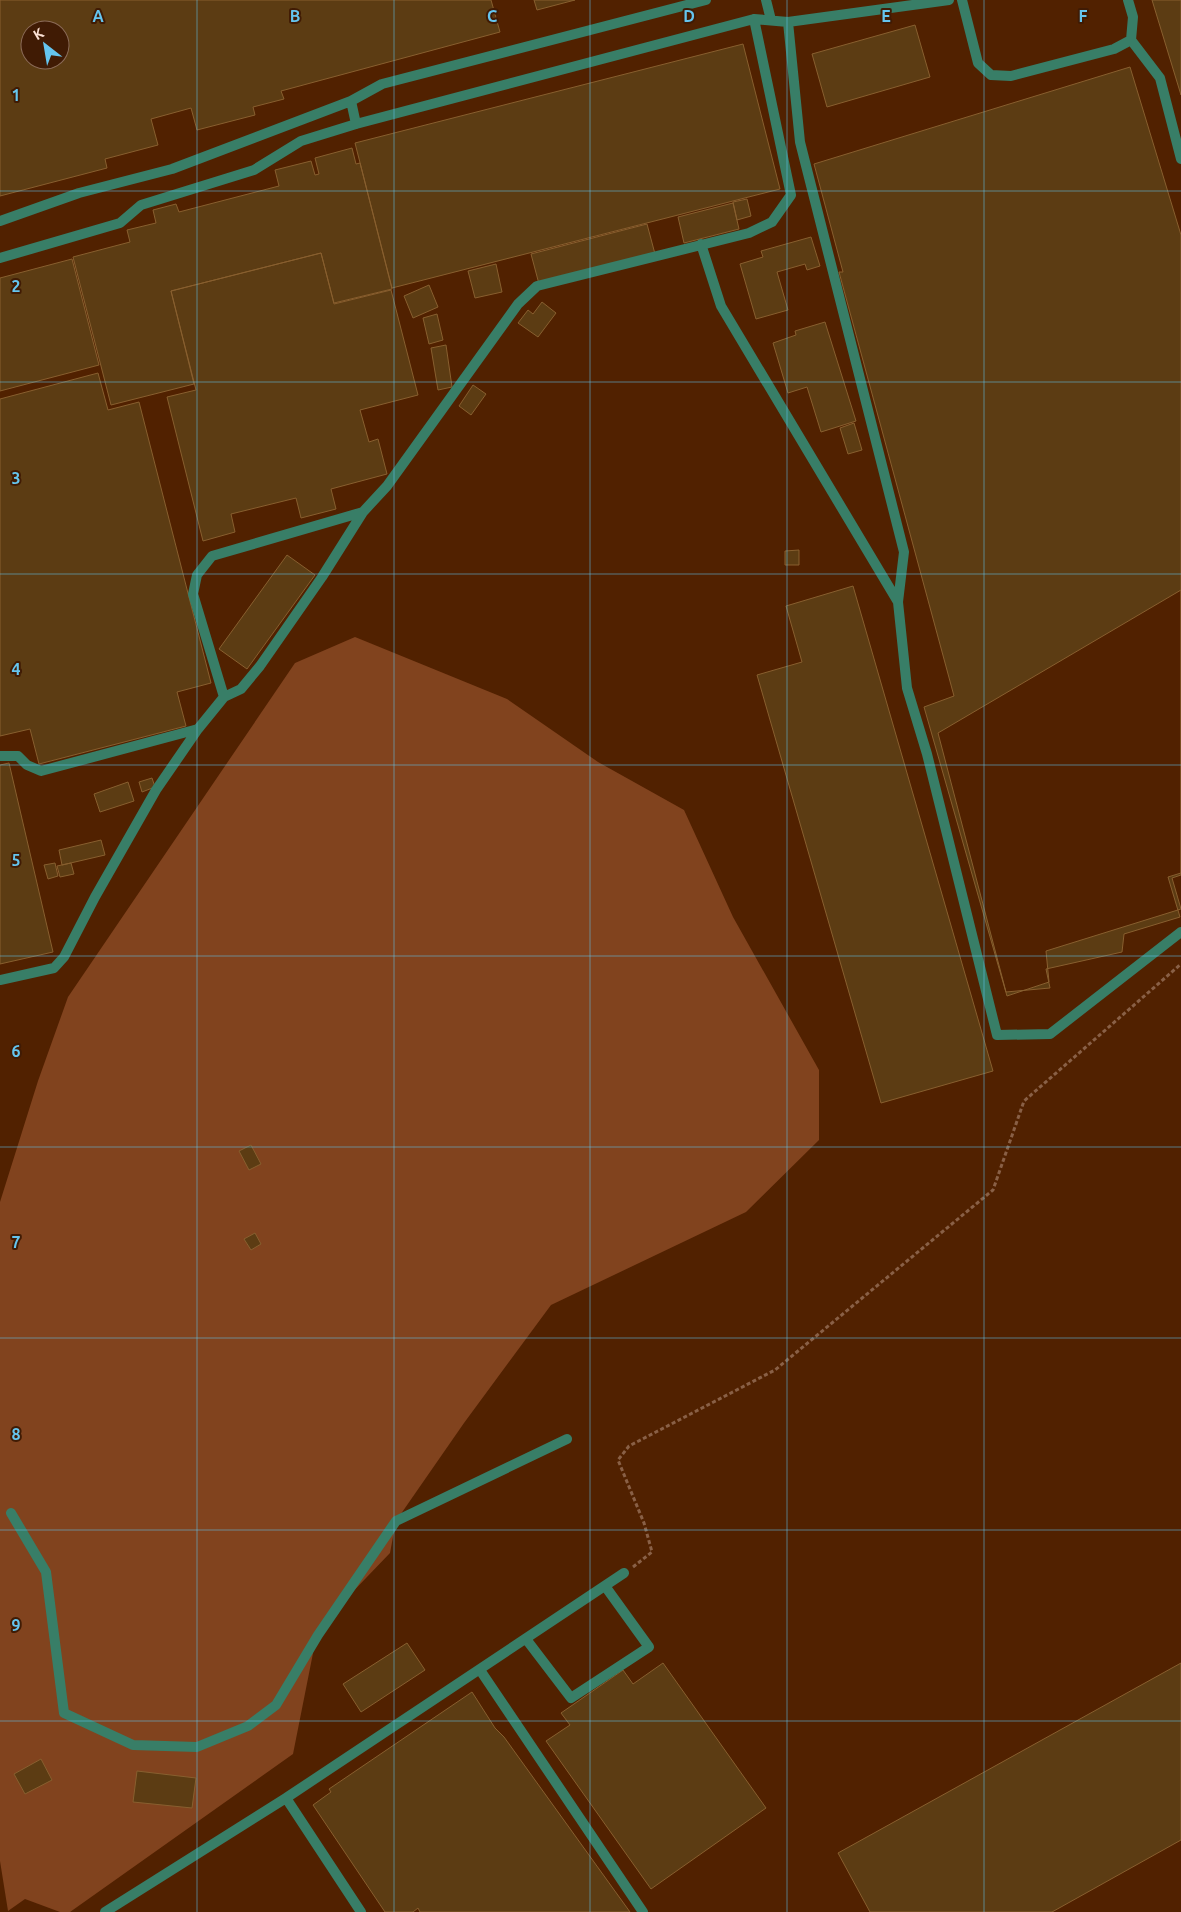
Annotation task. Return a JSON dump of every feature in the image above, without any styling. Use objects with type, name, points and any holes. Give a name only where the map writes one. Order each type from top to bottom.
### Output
[{"type":"street","points":[[0,221],[79,193],[172,170],[351,101],[382,84],[706,0]]},
{"type":"street","points":[[766,0],[771,20]]},
{"type":"street","points":[[0,258],[120,223],[141,205],[254,170],[301,141],[356,124],[754,19],[788,22],[949,0]]},
{"type":"street","points":[[962,0],[978,63],[992,75],[1011,76],[1114,49],[1131,40]]},
{"type":"street","points":[[1128,0],[1132,17],[1131,40],[1160,78],[1181,159]]},
{"type":"street","points":[[0,980],[54,968],[64,957],[95,897],[156,790],[198,729],[224,697],[241,689],[260,666],[322,577],[363,512],[387,486],[518,304],[537,286],[749,233],[772,222],[791,195],[754,19]]},
{"type":"street","points":[[788,22],[800,142],[904,552],[898,602],[907,688],[927,754],[997,1035],[1050,1034],[1181,932]]},
{"type":"street","points":[[351,101],[356,124]]},
{"type":"street","points":[[701,244],[721,306],[898,602]]},
{"type":"street","points":[[224,697],[193,594],[197,575],[212,556],[363,512]]},
{"type":"street","points":[[0,756],[18,756],[27,765],[41,771],[198,729]]},
{"type":"street","points":[[11,1512],[46,1572],[64,1713],[133,1745],[197,1747],[248,1726],[276,1705],[318,1635],[396,1521],[567,1439]]},
{"type":"street","points":[[105,1912],[286,1798],[624,1573]]},
{"type":"street","points":[[526,1639],[571,1698],[649,1647],[605,1586]]},
{"type":"street","points":[[480,1670],[644,1912]]},
{"type":"street","points":[[286,1798],[361,1912]]},
{"type":"path","points":[[624,1573],[652,1552],[644,1523],[618,1460],[629,1446],[775,1370],[993,1190],[1024,1101],[1181,964]]},
{"type":"shaded area","points":[[355,637],[507,699],[598,762],[684,810],[733,917],[819,1070],[819,1140],[746,1212],[551,1305],[464,1423],[396,1521],[390,1553],[318,1628],[293,1754],[70,1912],[60,1912],[25,1899],[8,1911],[0,1861],[0,1202],[38,1081],[68,997],[295,663]]},
{"type":"building","points":[[0,0],[491,0],[500,32],[281,91],[284,99],[253,107],[255,115],[197,130],[191,108],[151,119],[158,145],[105,159],[107,168],[0,196]]},
{"type":"building","points":[[534,0],[575,0],[537,10]]},
{"type":"building","points":[[1152,0],[1181,0],[1181,95]]},
{"type":"building","points":[[915,25],[930,77],[827,107],[812,54]]},
{"type":"building","points":[[743,44],[780,189],[392,288],[355,143]]},
{"type":"building","points":[[1130,67],[1181,235],[1181,875],[1172,878],[1181,909],[1046,951],[1049,982],[1007,996],[924,707],[954,696],[839,272],[843,272],[814,164]]},
{"type":"building","points":[[352,148],[356,164],[360,163],[392,289],[334,303],[321,253],[171,291],[194,384],[111,405],[73,257],[130,242],[127,230],[156,223],[153,210],[176,204],[179,212],[279,186],[275,170],[311,161],[315,175],[319,174],[315,158]]},
{"type":"building","points":[[747,199],[751,216],[737,220],[733,202]]},
{"type":"building","points":[[733,203],[739,229],[684,243],[678,217]]},
{"type":"building","points":[[647,224],[655,254],[539,284],[531,254]]},
{"type":"building","points":[[811,237],[820,266],[807,270],[805,264],[777,272],[788,310],[756,319],[740,264],[763,257],[761,251]]},
{"type":"building","points":[[321,253],[334,304],[391,290],[418,395],[360,410],[369,442],[378,439],[387,474],[331,489],[336,509],[301,518],[296,498],[231,514],[235,532],[203,541],[167,397],[196,390],[171,291]]},
{"type":"building","points":[[72,259],[99,365],[0,391],[0,278]]},
{"type":"building","points":[[496,264],[502,292],[475,298],[468,271]]},
{"type":"building","points":[[429,285],[438,307],[413,318],[404,296]]},
{"type":"building","points":[[542,302],[556,313],[538,337],[518,323],[528,310],[533,314]]},
{"type":"building","points":[[437,314],[443,340],[429,344],[423,318]]},
{"type":"building","points":[[825,322],[856,421],[821,432],[807,387],[788,393],[773,343],[796,335],[795,331]]},
{"type":"building","points":[[446,345],[452,387],[438,390],[431,348]]},
{"type":"building","points":[[98,373],[108,410],[139,402],[211,683],[177,692],[186,726],[39,764],[30,729],[0,736],[0,399]]},
{"type":"building","points":[[473,385],[486,394],[471,415],[459,406]]},
{"type":"building","points":[[854,423],[862,450],[848,454],[840,428]]},
{"type":"building","points":[[799,550],[799,565],[785,565],[785,551]]},
{"type":"building","points":[[287,555],[315,575],[247,669],[219,649]]},
{"type":"building","points":[[853,586],[993,1071],[881,1103],[757,675],[802,662],[786,606]]},
{"type":"building","points":[[1181,590],[1181,873],[1168,877],[1180,917],[1124,934],[1122,952],[1046,969],[1050,988],[1006,992],[938,733]]},
{"type":"building","points":[[9,763],[53,952],[0,964],[0,765]]},
{"type":"building","points":[[152,778],[155,787],[142,792],[139,782]]},
{"type":"building","points":[[128,782],[134,801],[100,812],[94,794]]},
{"type":"building","points":[[101,840],[105,855],[62,865],[59,850]]},
{"type":"building","points":[[55,863],[58,876],[48,879],[44,865]]},
{"type":"building","points":[[71,863],[74,874],[60,877],[57,866]]},
{"type":"building","points":[[251,1145],[261,1164],[249,1170],[239,1151]]},
{"type":"building","points":[[255,1233],[261,1244],[251,1250],[244,1239]]},
{"type":"building","points":[[407,1643],[425,1670],[361,1712],[343,1684]]},
{"type":"building","points":[[663,1663],[766,1808],[651,1889],[546,1741],[570,1725],[561,1713],[623,1670],[633,1684]]},
{"type":"building","points":[[1181,1663],[1181,1840],[1052,1912],[870,1912],[838,1853]]},
{"type":"building","points":[[472,1692],[495,1728],[504,1737],[630,1912],[420,1912],[418,1908],[413,1912],[385,1912],[313,1805],[331,1792],[329,1789]]},
{"type":"building","points":[[41,1759],[52,1780],[25,1794],[14,1774]]},
{"type":"building","points":[[137,1771],[196,1778],[192,1808],[133,1802]]}]
